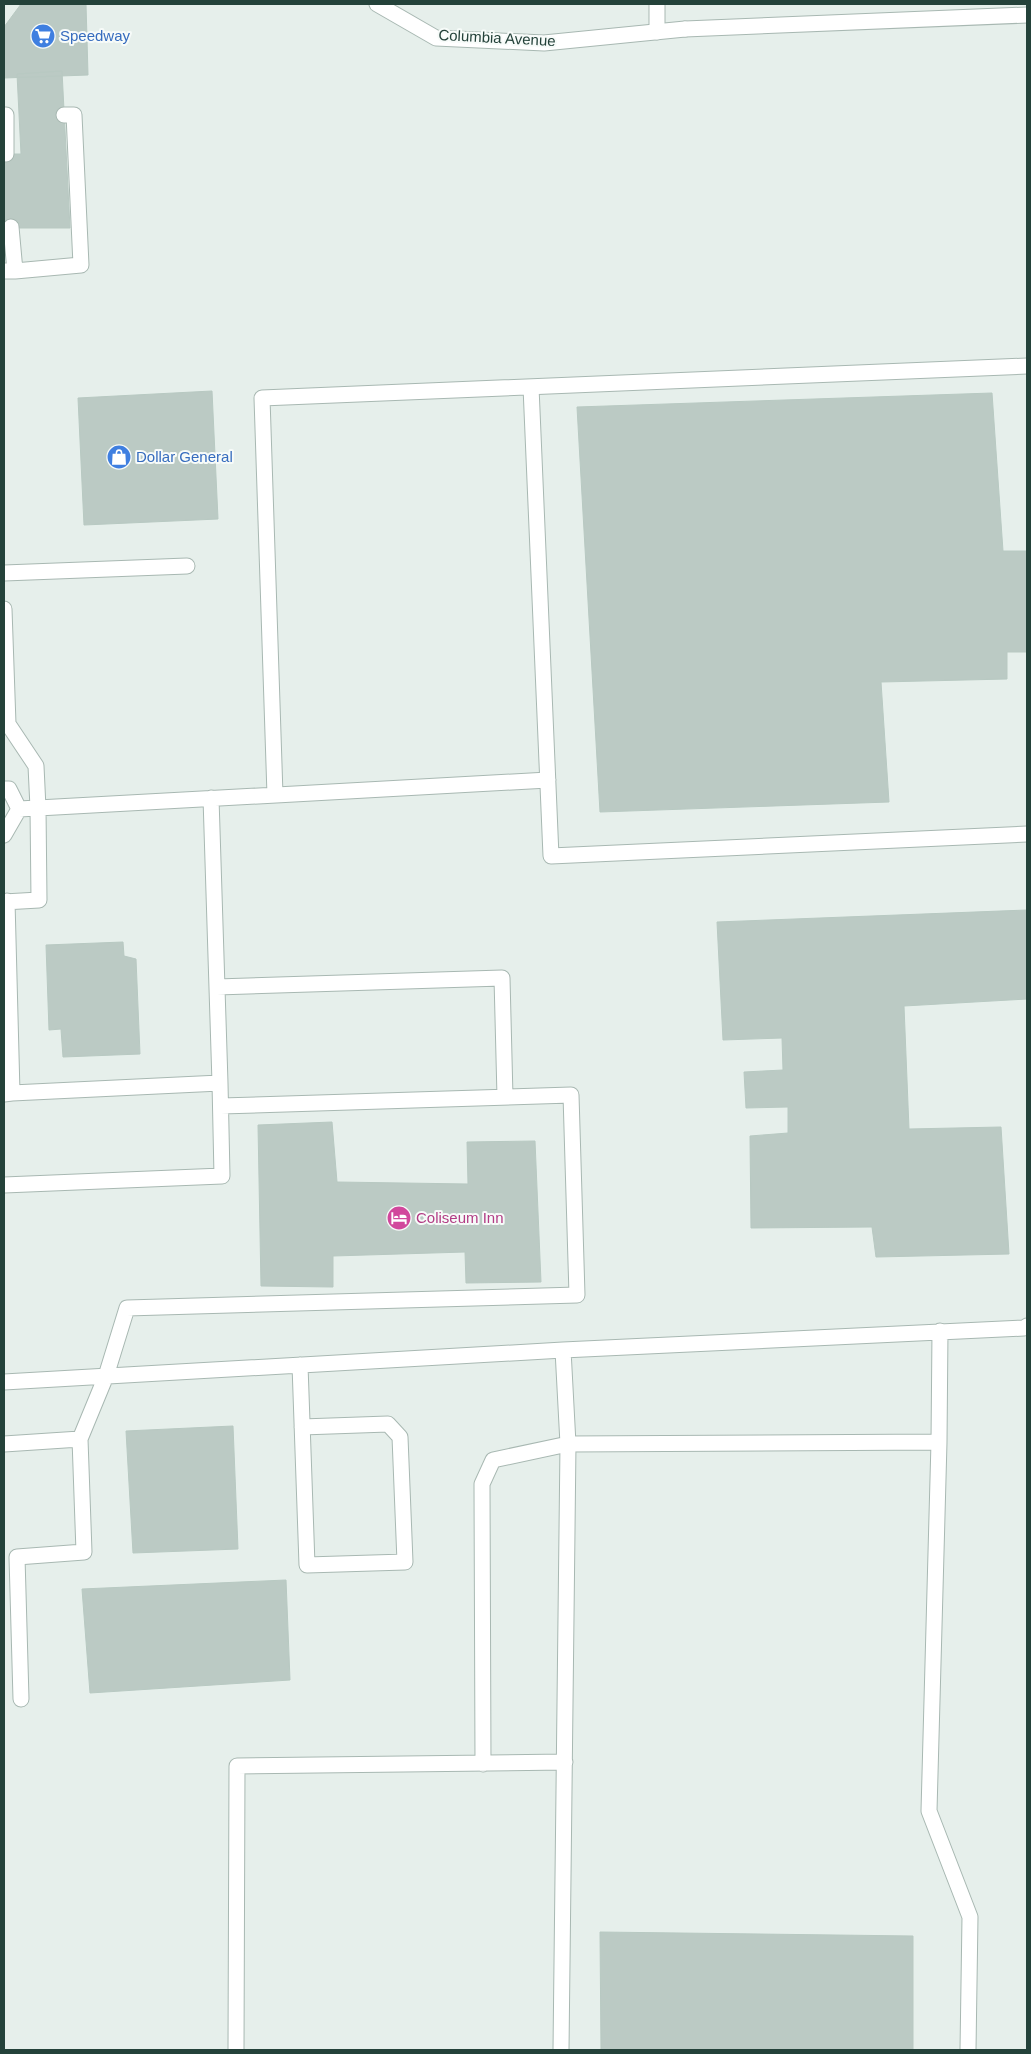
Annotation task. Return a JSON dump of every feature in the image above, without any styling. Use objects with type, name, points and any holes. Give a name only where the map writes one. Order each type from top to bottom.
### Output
[{"type":"street","name":"Columbia Avenue","points":[[377,4],[436,38],[544,43],[684,29],[1027,15]]},
{"type":"street","points":[[657,4],[657,32]]},
{"type":"street","points":[[6,154],[9,115]]},
{"type":"street","points":[[11,227],[9,271],[81,265],[74,115],[64,115]]},
{"type":"street","points":[[275,795],[262,398],[1027,366]]},
{"type":"street","points":[[531,387],[551,856],[1027,834]]},
{"type":"street","points":[[4,573],[188,566]]},
{"type":"street","points":[[4,609],[8,724],[36,766],[39,900],[6,902],[8,1093],[220,1083]]},
{"type":"street","points":[[19,808],[548,780]]},
{"type":"street","points":[[4,789],[9,789],[19,808]]},
{"type":"street","points":[[4,1185],[222,1176],[211,798]]},
{"type":"street","points":[[4,835],[19,808]]},
{"type":"street","points":[[217,988],[502,978],[505,1097]]},
{"type":"street","points":[[21,1700],[10,1558],[84,1552],[80,1439],[106,1376],[127,1308],[577,1295],[571,1095],[221,1106]]},
{"type":"street","points":[[4,1382],[563,1350],[1024,1328],[1027,1326]]},
{"type":"street","points":[[940,1332],[939,1442],[929,1810],[970,1917],[968,2050]]},
{"type":"street","points":[[561,2050],[568,1444],[563,1350]]},
{"type":"street","points":[[300,1364],[302,1427],[307,1565],[405,1562],[400,1437],[388,1424],[302,1427]]},
{"type":"street","points":[[4,1444],[80,1439]]},
{"type":"street","points":[[483,1764],[482,1484],[493,1460],[568,1444],[939,1442]]},
{"type":"street","points":[[236,2050],[237,1766],[564,1762]]},
{"type":"building","points":[[21,4],[86,4],[88,75],[4,78],[4,27]]},
{"type":"building","points":[[62,71],[70,228],[4,228],[4,154],[21,154],[17,74]]},
{"type":"building","points":[[212,391],[218,519],[84,525],[78,398]]},
{"type":"building","points":[[992,393],[1003,551],[1027,551],[1027,652],[1007,652],[1007,679],[881,682],[889,802],[600,812],[577,407]]},
{"type":"building","points":[[1027,910],[1027,999],[904,1006],[909,1129],[1001,1127],[1009,1254],[876,1257],[872,1227],[751,1228],[750,1136],[788,1133],[788,1107],[746,1108],[744,1072],[783,1070],[782,1038],[723,1040],[717,922]]},
{"type":"building","points":[[123,942],[124,956],[136,959],[140,1054],[63,1057],[61,1029],[49,1030],[46,945]]},
{"type":"building","name":"Coliseum Inn","points":[[332,1122],[337,1182],[468,1184],[467,1142],[535,1141],[541,1282],[466,1283],[465,1252],[333,1256],[333,1287],[261,1286],[258,1125]]},
{"type":"building","points":[[233,1426],[238,1549],[133,1553],[126,1431]]},
{"type":"building","points":[[286,1580],[290,1680],[90,1693],[82,1589]]},
{"type":"building","points":[[600,1932],[913,1936],[913,2050],[601,2050]]},
{"type":"place","name":"Speedway","points":[[43,36]]},
{"type":"place","name":"Dollar General","points":[[119,457]]},
{"type":"place","name":"Coliseum Inn","points":[[399,1218]]}]
